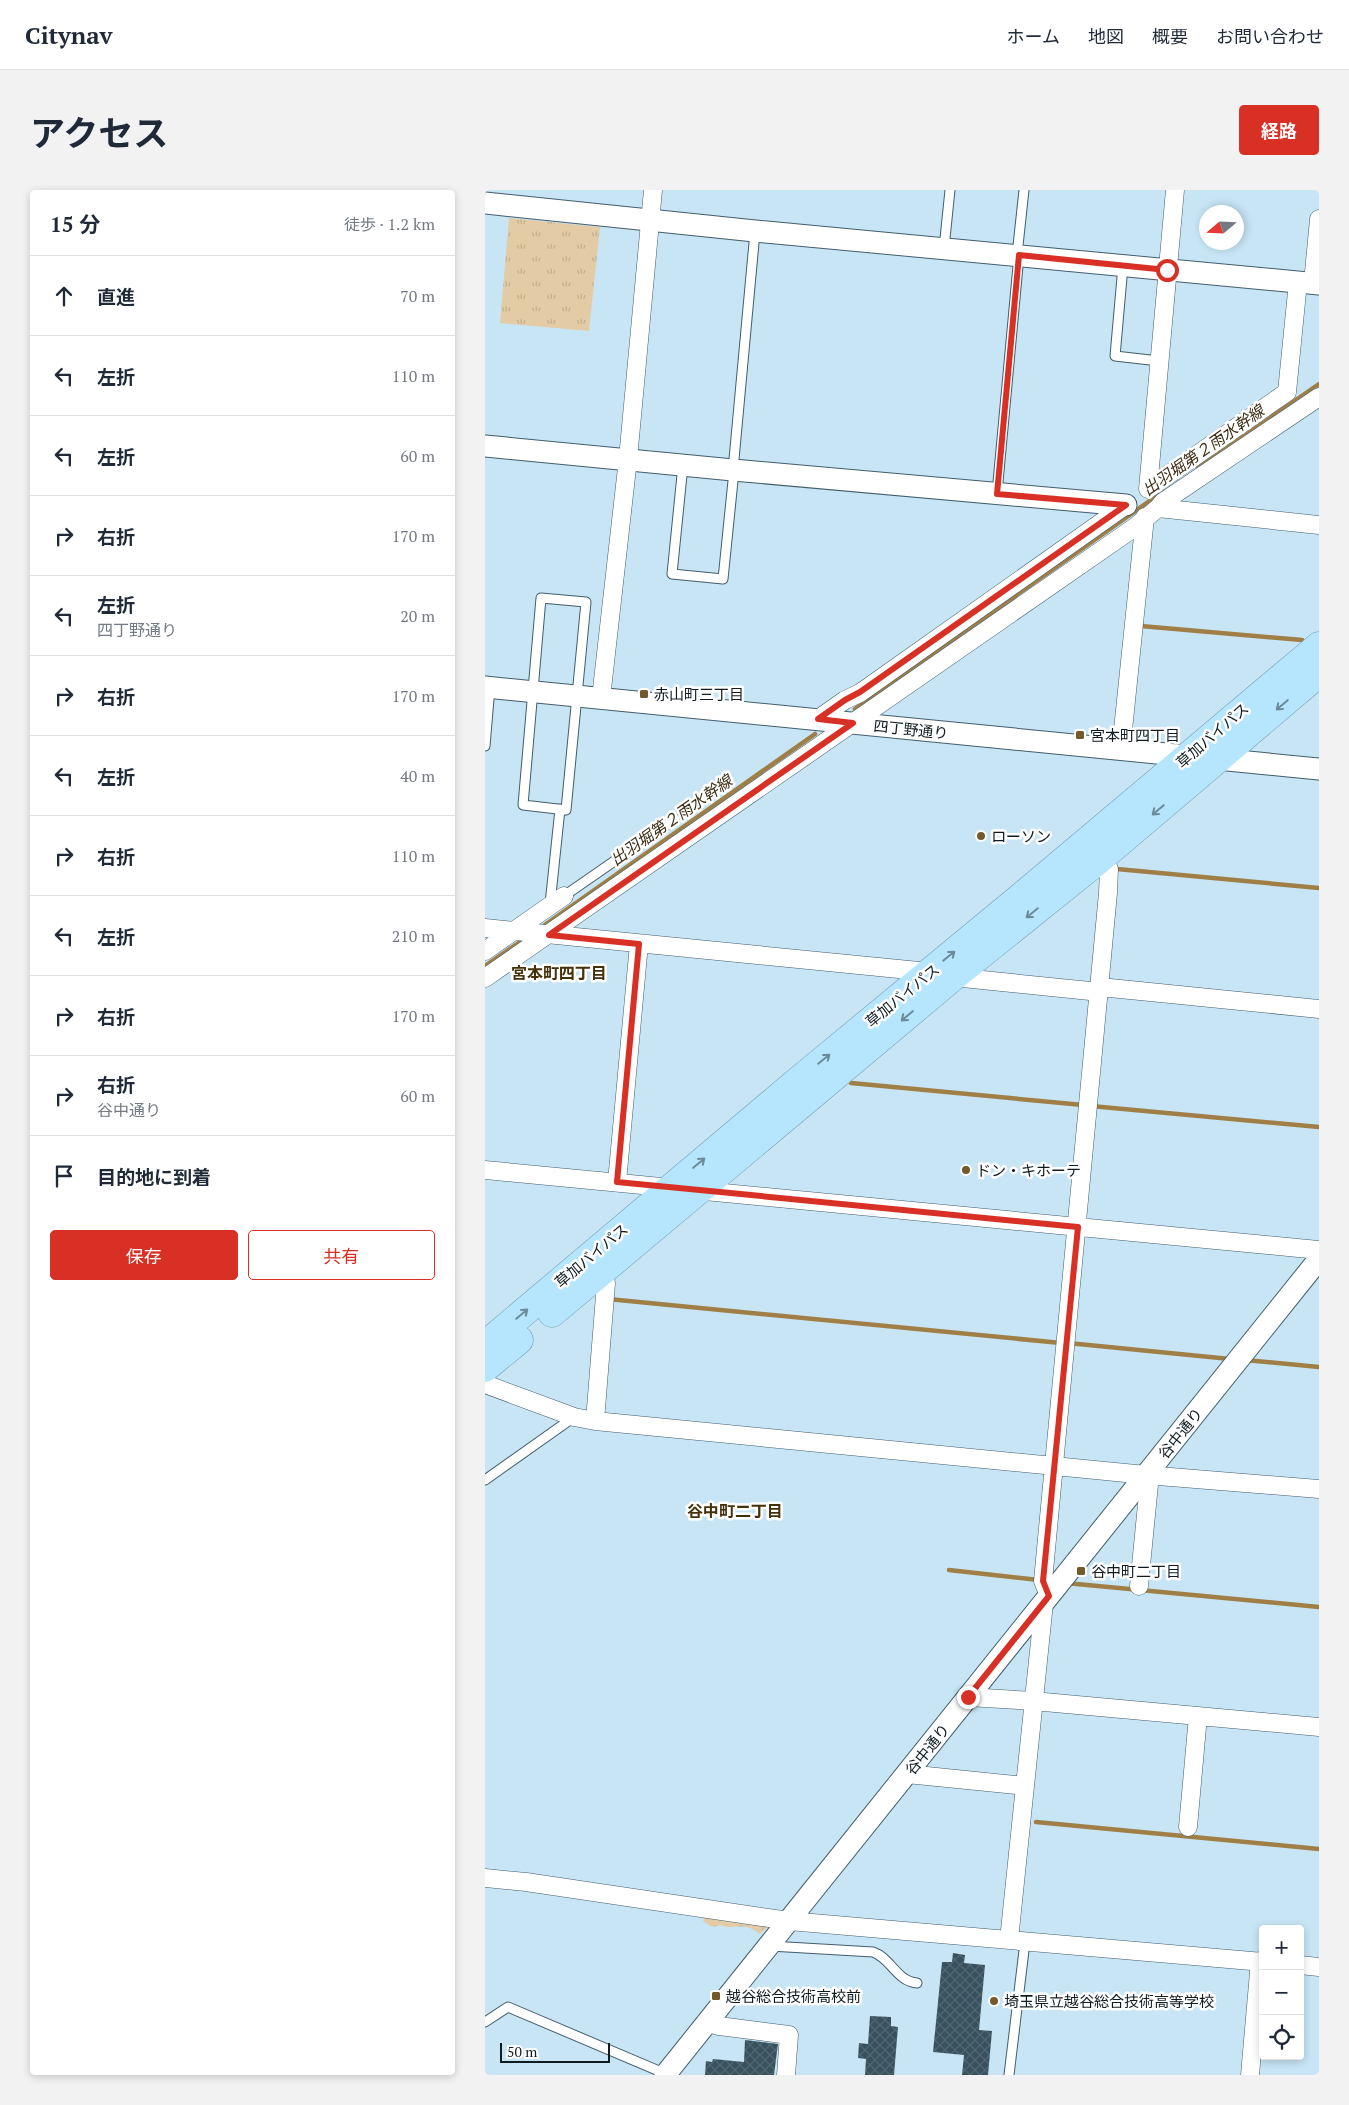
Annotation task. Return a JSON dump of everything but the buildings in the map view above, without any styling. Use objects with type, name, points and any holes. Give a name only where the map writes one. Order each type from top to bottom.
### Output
[{"type":"highway","name":"草加バイパス","points":[[485,1368],[698,1189],[1189,756],[1319,646]]},
{"type":"highway","name":"草加バイパス","points":[[485,1345],[669,1189],[941,975],[1101,858],[1319,673]]},
{"type":"street","points":[[601,698],[628,460],[653,190]]},
{"type":"street","points":[[1175,190],[1147,489],[1287,392],[1310,283],[1319,219]]},
{"type":"street","points":[[485,203],[755,231],[1310,283]]},
{"type":"street","points":[[485,978],[1127,532],[1163,502],[1319,397]]},
{"type":"street","points":[[485,446],[1126,505]]},
{"type":"street","points":[[818,719],[867,687],[1126,505]]},
{"type":"street","points":[[1152,513],[1319,525]]},
{"type":"street","points":[[1121,749],[1152,513]]},
{"type":"street","name":"四丁野通り","points":[[487,687],[1319,769]]},
{"type":"street","points":[[1017,1941],[1025,1786],[1033,1700],[1046,1600],[1043,1581],[1100,990],[1109,869],[1101,858]]},
{"type":"street","points":[[485,951],[557,900]]},
{"type":"street","points":[[485,928],[941,975],[1319,1009]]},
{"type":"street","points":[[617,1182],[639,944]]},
{"type":"street","points":[[485,1170],[1319,1250]]},
{"type":"street","name":"谷中通り","points":[[666,2074],[1319,1259]]},
{"type":"street","points":[[595,1421],[606,1283],[599,1274]]},
{"type":"street","points":[[485,1384],[575,1417],[595,1421],[1319,1489]]},
{"type":"street","points":[[1139,1586],[1148,1474]]},
{"type":"street","points":[[968,1697],[1033,1700],[1319,1727]]},
{"type":"street","points":[[1188,1827],[1198,1716]]},
{"type":"street","points":[[907,1774],[1025,1786]]},
{"type":"street","points":[[485,1878],[526,1882],[789,1921],[1259,1961]]},
{"type":"street","points":[[1304,1965],[1319,1967]]},
{"type":"street","points":[[1250,2075],[1260,1970]]},
{"type":"street","points":[[708,2023],[789,2035],[786,2075]]},
{"type":"lane","points":[[944,248],[950,190]]},
{"type":"lane","points":[[997,494],[1024,190]]},
{"type":"lane","points":[[683,465],[672,574],[723,580],[755,231]]},
{"type":"lane","points":[[1123,266],[1115,356],[1159,361]]},
{"type":"lane","points":[[541,598],[586,602],[566,810],[523,805],[533,692],[541,598]]},
{"type":"lane","points":[[485,746],[487,687]]},
{"type":"lane","points":[[557,900],[560,810]]},
{"type":"lane","points":[[557,900],[675,819]]},
{"type":"lane","points":[[485,1480],[575,1417]]},
{"type":"lane","points":[[1009,2075],[1017,1941]]},
{"type":"lane","points":[[770,1946],[873,1952],[884,1958],[905,1980],[917,1983]]},
{"type":"lane","points":[[485,2022],[508,2007],[666,2074]]},
{"type":"green space","points":[[509,218],[600,227],[589,331],[500,323]]},
{"type":"green space","points":[[704,1915],[769,1925],[760,1934],[744,1927],[725,1927],[721,1925],[712,1927],[703,1921]]},
{"type":"waterway","name":"出羽堀第２雨水幹線","points":[[1198,468],[1319,384]]},
{"type":"waterway","name":"出羽堀第２雨水幹線","points":[[855,709],[1158,495]]},
{"type":"waterway","points":[[1141,626],[1302,640]]},
{"type":"waterway","name":"出羽堀第２雨水幹線","points":[[542,927],[815,734]]},
{"type":"waterway","points":[[1117,869],[1319,888]]},
{"type":"waterway","name":"出羽堀第２雨水幹線","points":[[485,966],[520,942]]},
{"type":"waterway","points":[[851,1083],[1083,1105]]},
{"type":"waterway","points":[[1091,1106],[1319,1127]]},
{"type":"waterway","points":[[608,1299],[1061,1343]]},
{"type":"waterway","points":[[1068,1343],[1230,1359]]},
{"type":"waterway","points":[[1245,1360],[1319,1367]]},
{"type":"waterway","points":[[949,1570],[1039,1580]]},
{"type":"waterway","points":[[1066,1583],[1319,1607]]},
{"type":"waterway","points":[[1036,1822],[1319,1849]]},
{"type":"place","name":"赤山町三丁目","points":[[644,694]]},
{"type":"place","name":"宮本町四丁目","points":[[1080,735]]},
{"type":"place","name":"ローソン","points":[[981,836]]},
{"type":"place","name":"ドン・キホーテ","points":[[966,1170]]},
{"type":"place","name":"谷中町二丁目","points":[[1081,1571]]},
{"type":"place","name":"越谷総合技術高校前","points":[[716,1996]]},
{"type":"place","name":"埼玉県立越谷総合技術高等学校","points":[[994,2001]]},
{"type":"district","name":"宮本町四丁目","points":[[559,973]]},
{"type":"district","name":"谷中町二丁目","points":[[735,1511]]},
{"type":"route","points":[[968,1697],[1049,1596],[1043,1581],[1078,1227],[698,1189],[669,1189],[617,1182],[639,944],[549,935],[853,723],[818,719],[860,692],[1126,505],[997,494],[1019,255],[1167,270]]}]
